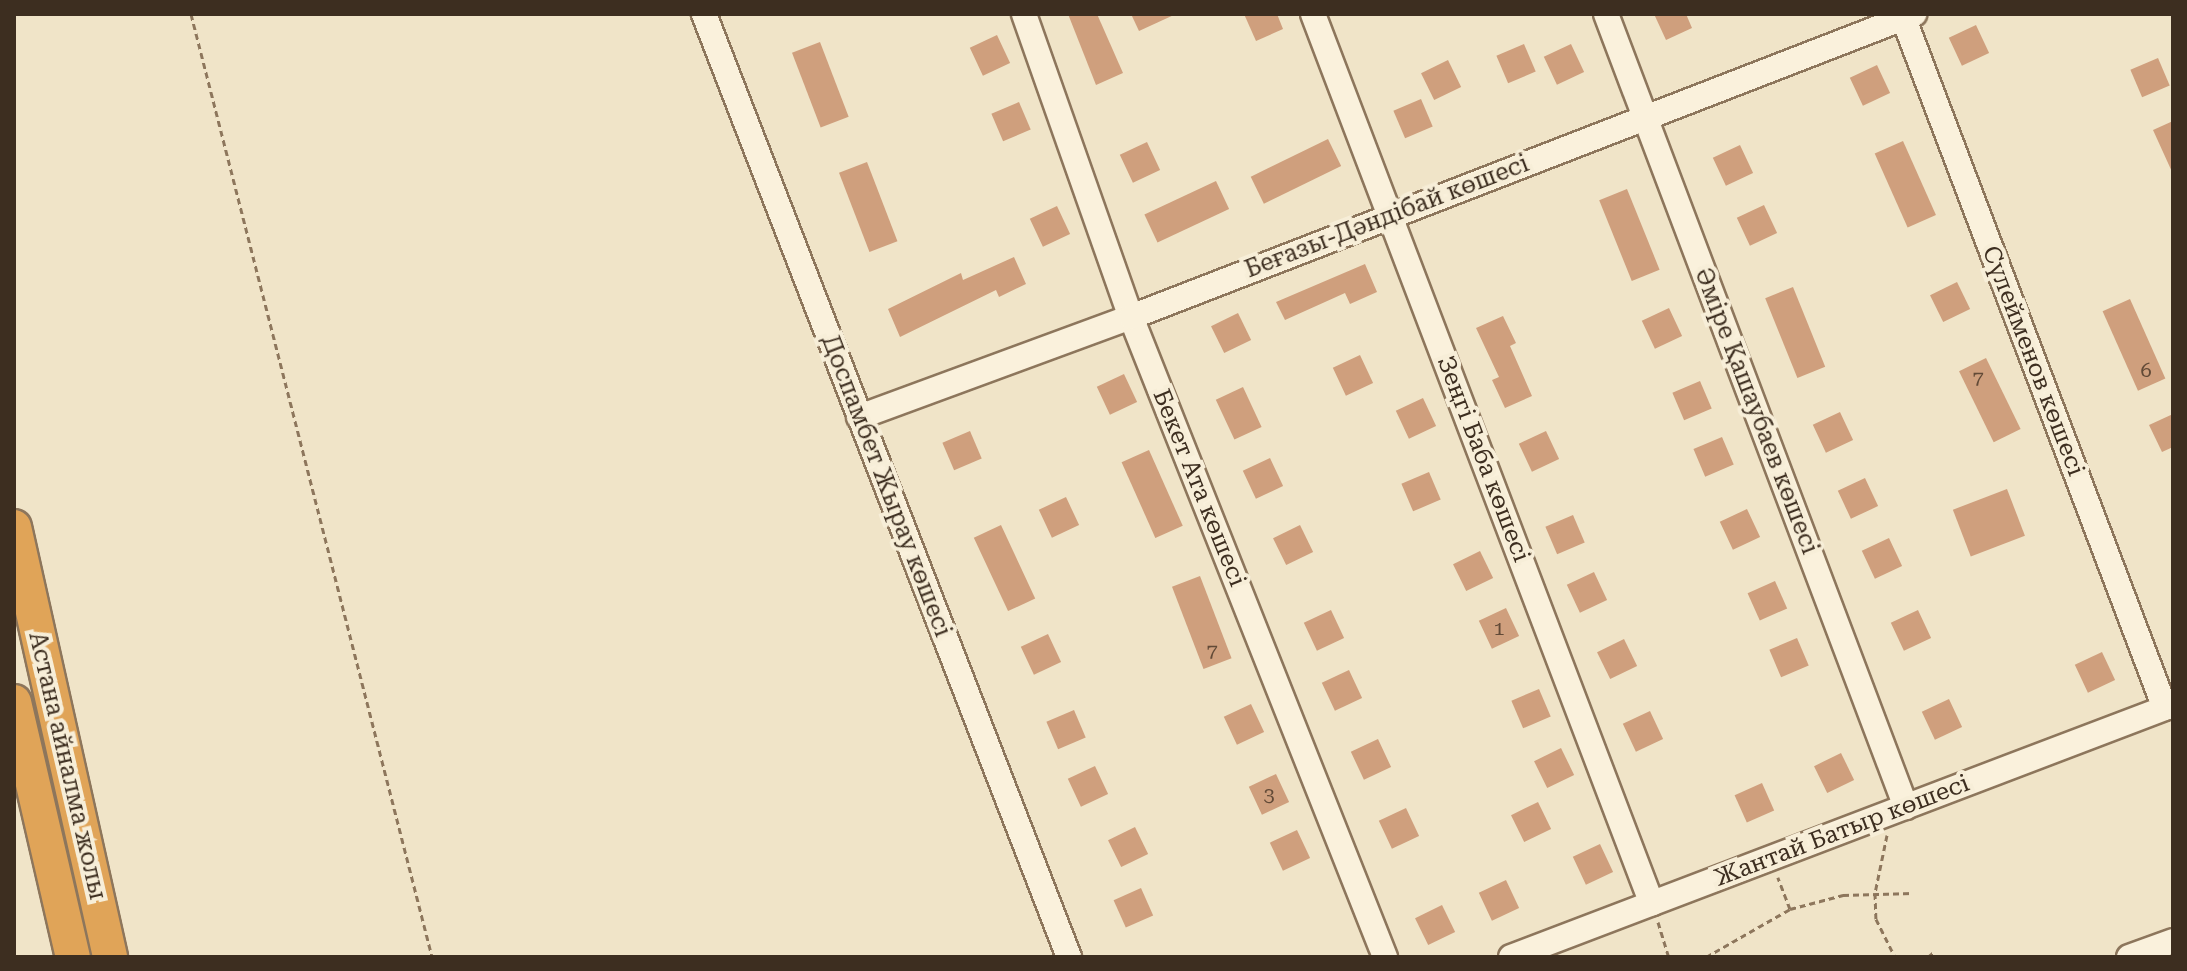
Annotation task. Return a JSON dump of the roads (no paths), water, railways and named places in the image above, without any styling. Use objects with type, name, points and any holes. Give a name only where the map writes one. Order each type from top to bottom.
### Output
[{"type":"highway","name":"Астана айналма жолы","points":[[14,527],[110,957]]},
{"type":"highway","name":"Астана айналма жолы","points":[[14,702],[73,957]]},
{"type":"street","name":"Доспамбет Жырау көшесі","points":[[704,14],[1069,957]]},
{"type":"street","name":"Бекет Ата көшесі","points":[[1024,14],[1131,317],[1385,957]]},
{"type":"street","name":"Зеңгі Баба көшесі","points":[[1313,14],[1652,904]]},
{"type":"street","name":"Әміре Қашаубаев көшесі","points":[[1606,14],[1900,809]]},
{"type":"street","name":"Беғазы-Дәндібай көшесі","points":[[859,417],[1131,317],[1907,15]]},
{"type":"street","name":"Сүлейменов көшесі","points":[[1907,15],[2169,706]]},
{"type":"street","name":"Жантай Батыр көшесі","points":[[1511,957],[2169,706]]},
{"type":"street","points":[[2129,957],[2173,941]]}]
